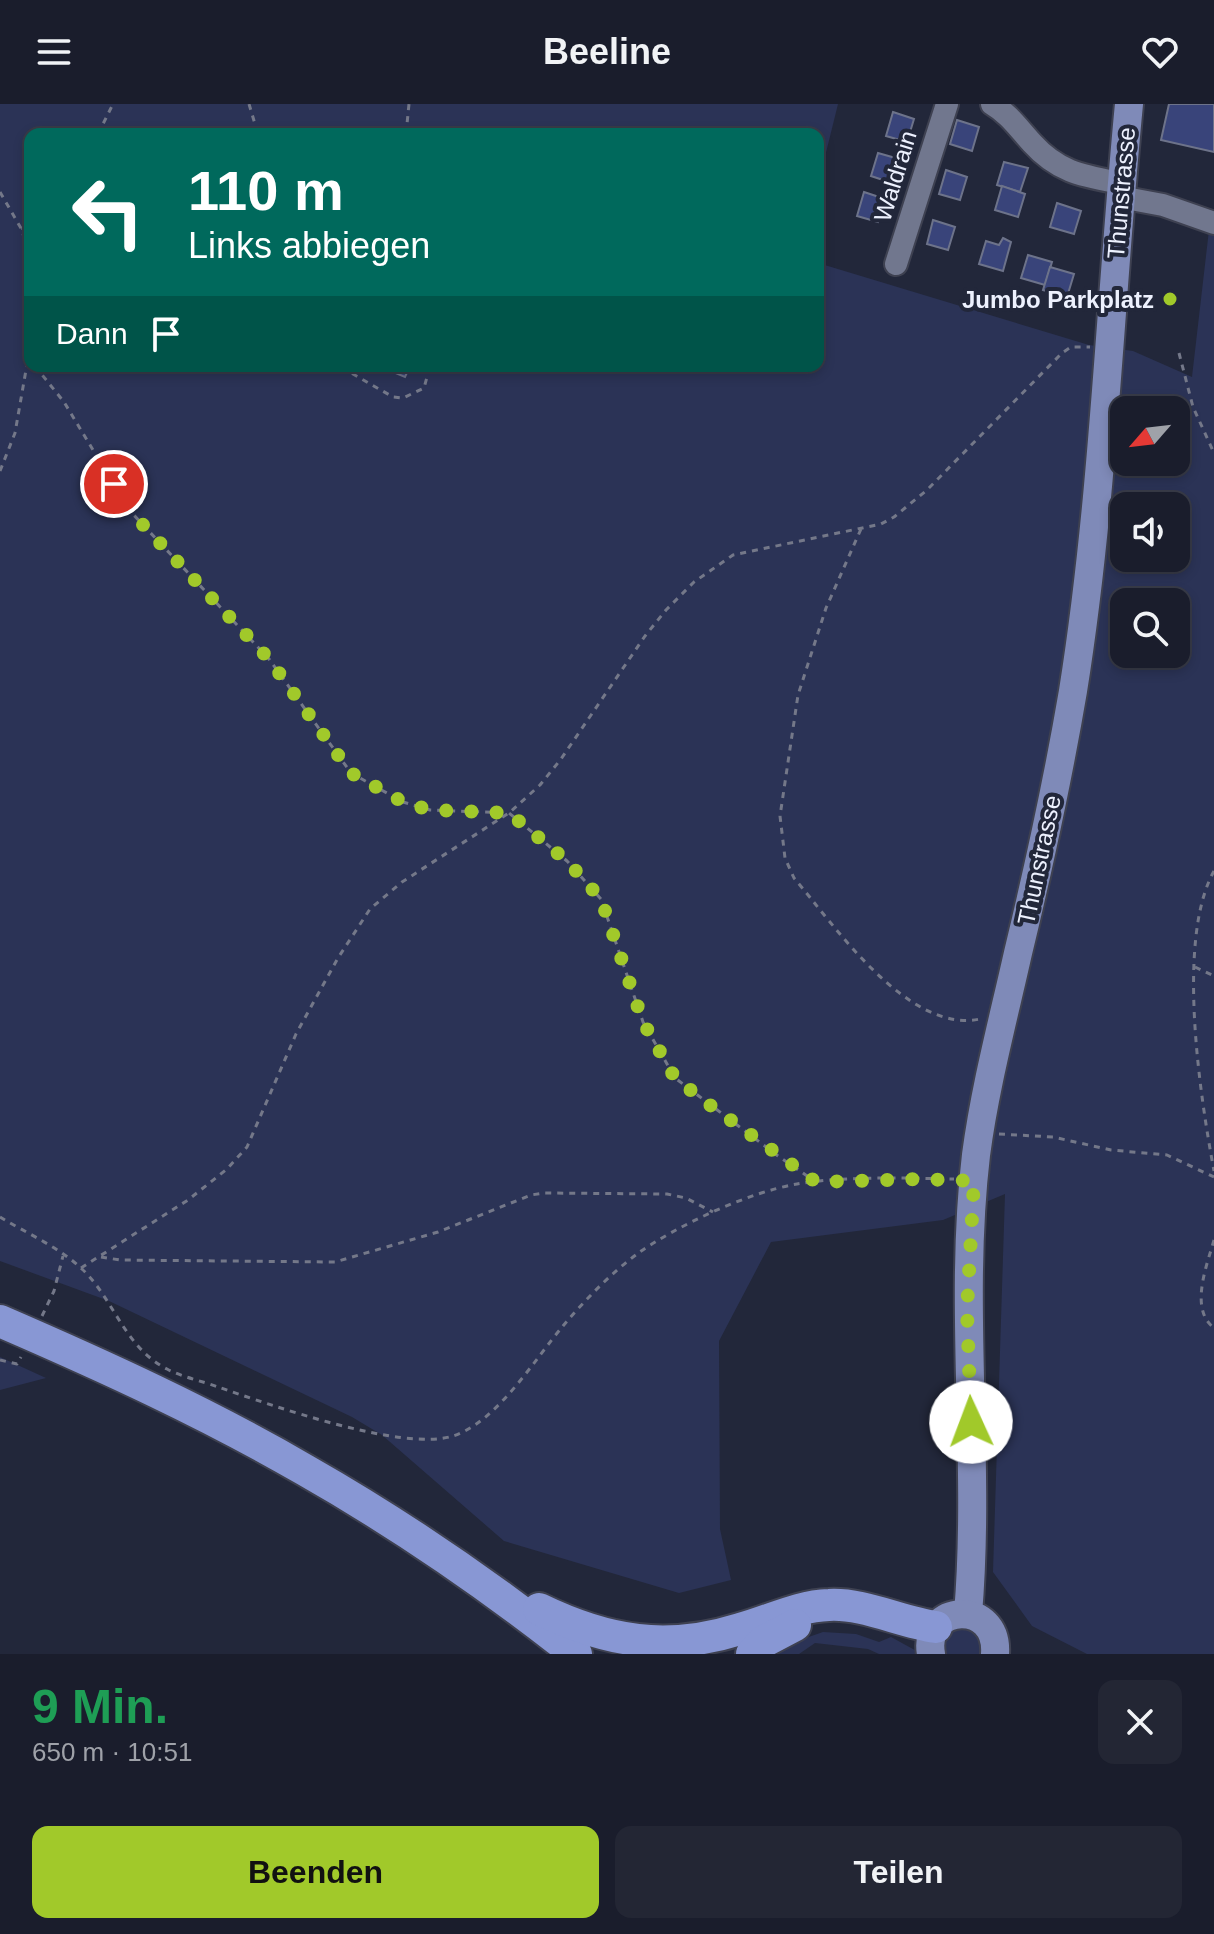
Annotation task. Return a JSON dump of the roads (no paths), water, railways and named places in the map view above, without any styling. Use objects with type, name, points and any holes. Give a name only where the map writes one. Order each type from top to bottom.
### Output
[{"type":"highway","points":[[0,1321],[113,1370],[226,1426],[305,1470],[469,1574],[576,1654]]},
{"type":"highway","points":[[10,1345],[108,1381],[221,1437],[340,1504],[462,1583],[553,1654]]},
{"type":"highway","points":[[407,1532],[425,1534],[538,1608],[605,1636],[637,1641],[689,1641],[742,1629],[804,1608],[830,1605],[852,1606],[912,1623],[932,1643]]},
{"type":"highway","points":[[462,1583],[491,1615],[540,1654]]},
{"type":"highway","points":[[752,1654],[763,1642],[784,1629],[807,1620],[830,1618],[850,1619],[932,1643]]},
{"type":"main road","name":"Thunstrasse","points":[[968,1614],[973,1504],[968,1294],[979,1134],[1072,698],[1089,563],[1097,352],[1121,190],[1129,104]]},
{"type":"main road","points":[[932,1643],[950,1616],[968,1614],[978,1617],[992,1632],[995,1654]]},
{"type":"street","name":"Waldrain","points":[[896,264],[947,104]]},
{"type":"street","points":[[992,104],[1013,120],[1054,164],[1214,223]]},
{"type":"place","name":"Jumbo Parkplatz","points":[[1170,299]]}]
